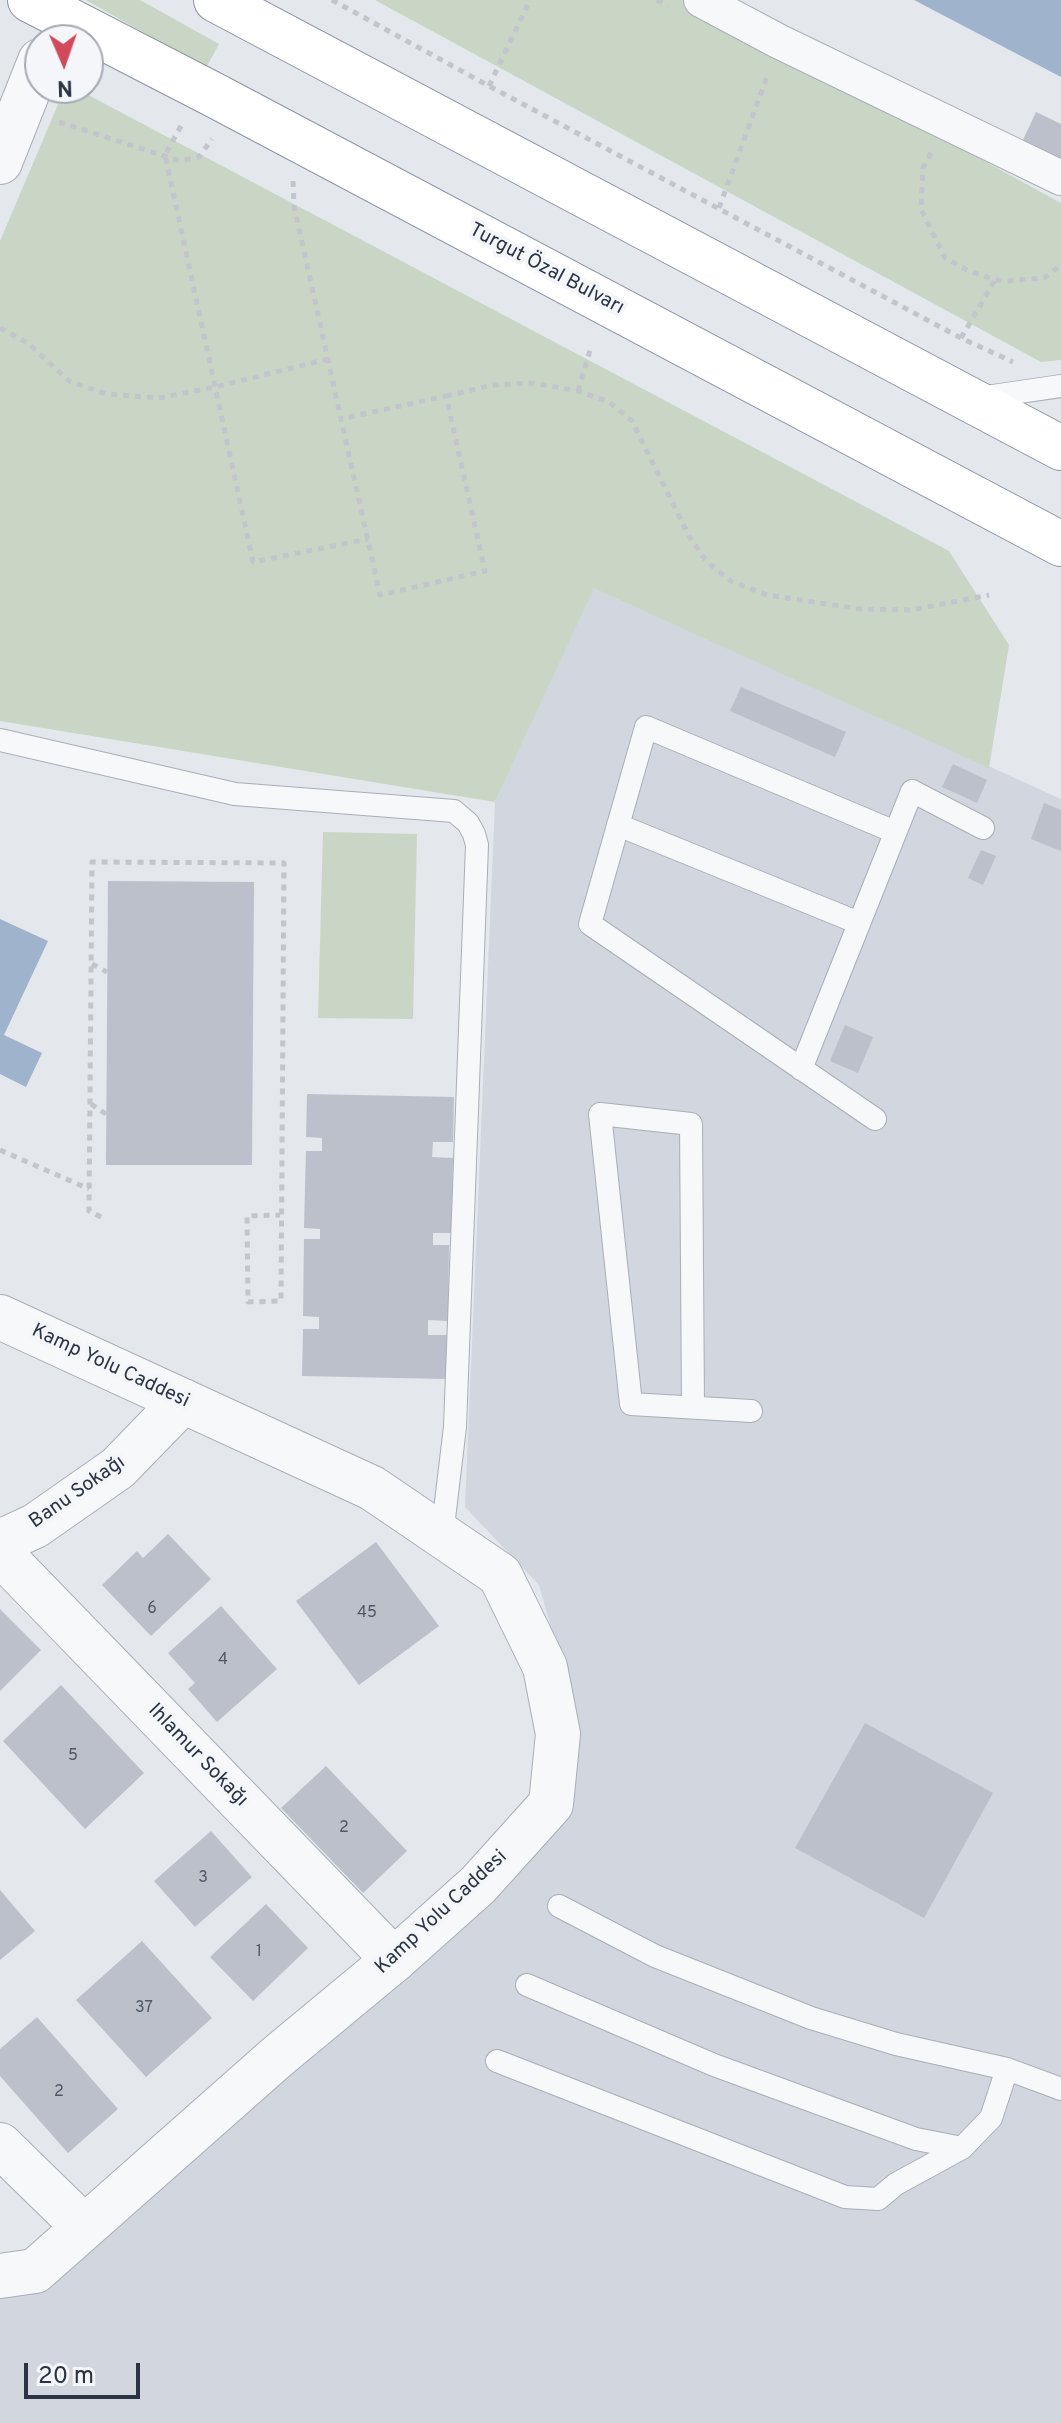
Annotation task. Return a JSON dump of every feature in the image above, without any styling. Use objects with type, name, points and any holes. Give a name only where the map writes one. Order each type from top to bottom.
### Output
[{"type":"highway","points":[[216,0],[1061,448]]},
{"type":"highway","name":"Turgut Özal Bulvarı","points":[[46,19],[218,97],[1061,544]]},
{"type":"street","points":[[701,0],[778,41],[1061,178]]},
{"type":"street","points":[[0,162],[24,101]]},
{"type":"street","name":"Kamp Yolu Caddesi","points":[[0,1317],[372,1488],[500,1575],[545,1667],[558,1734],[551,1804],[478,1885],[35,2271],[0,2276]]},
{"type":"street","name":"Banu Sokağı","points":[[0,1542],[35,1526],[118,1468],[183,1401]]},
{"type":"street","name":"Ihlamur Sokağı","points":[[0,1553],[394,1960]]},
{"type":"street","points":[[0,2145],[84,2227]]},
{"type":"lane","points":[[969,399],[1061,386]]},
{"type":"lane","points":[[875,1119],[590,924],[646,727],[895,832]]},
{"type":"lane","points":[[0,740],[235,794],[454,811],[468,823],[477,845],[476,876],[455,1427],[442,1535]]},
{"type":"lane","points":[[801,1069],[912,791],[983,828]]},
{"type":"lane","points":[[618,825],[859,923]]},
{"type":"lane","points":[[693,1407],[691,1124],[600,1114],[631,1404],[751,1411]]},
{"type":"lane","points":[[559,1906],[655,1956],[811,2018],[896,2044],[1007,2069],[1061,2089]]},
{"type":"lane","points":[[527,1985],[728,2070],[916,2139],[962,2148]]},
{"type":"lane","points":[[497,2061],[845,2197],[878,2199],[896,2184],[962,2148],[991,2118],[1007,2069]]},
{"type":"path","points":[[332,0],[983,348]]},
{"type":"path","points":[[489,86],[530,0]]},
{"type":"path","points":[[719,208],[778,41]]},
{"type":"path","points":[[947,124],[923,168],[921,209],[945,258],[995,280],[1044,278],[1061,265]]},
{"type":"path","points":[[181,126],[165,155],[253,562],[368,539]]},
{"type":"path","points":[[293,180],[294,206],[380,595],[485,571],[446,396]]},
{"type":"path","points":[[961,338],[995,280]]},
{"type":"path","points":[[0,328],[28,343],[69,381],[106,394],[159,398],[328,359]]},
{"type":"path","points":[[578,391],[591,347]]},
{"type":"path","points":[[341,419],[493,385],[533,383],[578,391],[609,402],[632,421],[689,536],[707,562],[731,581],[767,595],[860,609],[911,610],[989,595]]},
{"type":"path","points":[[101,1217],[89,1211],[92,862],[284,863],[281,1301],[248,1302],[247,1216],[280,1215]]},
{"type":"path","points":[[92,964],[107,972]]},
{"type":"path","points":[[90,1104],[106,1114]]},
{"type":"path","points":[[0,1150],[89,1189]]},
{"type":"shaded area","points":[[594,587],[1061,799],[1061,2423],[0,2423],[0,2287],[564,1811],[581,1734],[539,1585],[465,1507],[495,802]]},
{"type":"green space","points":[[86,0],[140,0],[219,44],[206,68]]},
{"type":"green space","points":[[375,0],[689,0],[1061,203],[1061,360],[1041,362]]},
{"type":"green space","points":[[104,103],[949,551],[1009,645],[989,768],[594,588],[495,802],[0,721],[0,241],[58,104]]},
{"type":"green space","points":[[323,832],[417,834],[413,1019],[318,1018]]},
{"type":"water","points":[[914,0],[1061,0],[1061,77]]},
{"type":"water","points":[[0,919],[48,941],[4,1035],[42,1053],[26,1087],[0,1074]]},
{"type":"building","points":[[1036,112],[1061,124],[1061,161],[1022,142]]},
{"type":"building","points":[[741,687],[846,732],[835,757],[730,711]]},
{"type":"building","points":[[953,764],[987,780],[977,803],[942,787]]},
{"type":"building","points":[[1044,803],[1061,810],[1061,851],[1031,839]]},
{"type":"building","points":[[981,850],[996,856],[983,885],[968,878]]},
{"type":"building","points":[[108,881],[254,882],[252,1165],[106,1165]]},
{"type":"building","points":[[845,1025],[873,1037],[858,1073],[830,1061]]},
{"type":"building","points":[[307,1094],[454,1097],[453,1142],[433,1142],[432,1157],[453,1158],[451,1233],[433,1233],[433,1245],[449,1245],[448,1321],[428,1320],[428,1335],[447,1335],[446,1379],[302,1376],[303,1329],[319,1329],[319,1317],[303,1316],[304,1239],[320,1239],[320,1229],[304,1228],[306,1151],[322,1151],[322,1138],[306,1137]]},
{"type":"building","points":[[168,1534],[211,1579],[151,1636],[102,1585],[137,1551],[143,1558]]},
{"type":"building","points":[[376,1542],[439,1626],[359,1685],[296,1601]]},
{"type":"building","points":[[221,1606],[277,1669],[217,1722],[188,1689],[195,1683],[168,1653]]},
{"type":"building","points":[[0,1609],[41,1650],[0,1691]]},
{"type":"building","points":[[61,1685],[144,1773],[85,1829],[3,1741]]},
{"type":"building","points":[[865,1723],[993,1793],[924,1918],[795,1848]]},
{"type":"building","points":[[326,1766],[407,1851],[363,1893],[281,1808]]},
{"type":"building","points":[[211,1831],[252,1877],[195,1927],[154,1881]]},
{"type":"building","points":[[0,1890],[35,1931],[0,1960]]},
{"type":"building","points":[[266,1904],[308,1948],[253,2001],[210,1957]]},
{"type":"building","points":[[142,1941],[212,2018],[146,2077],[76,2000]]},
{"type":"building","points":[[37,2017],[118,2109],[68,2153],[0,2076],[0,2049]]}]
